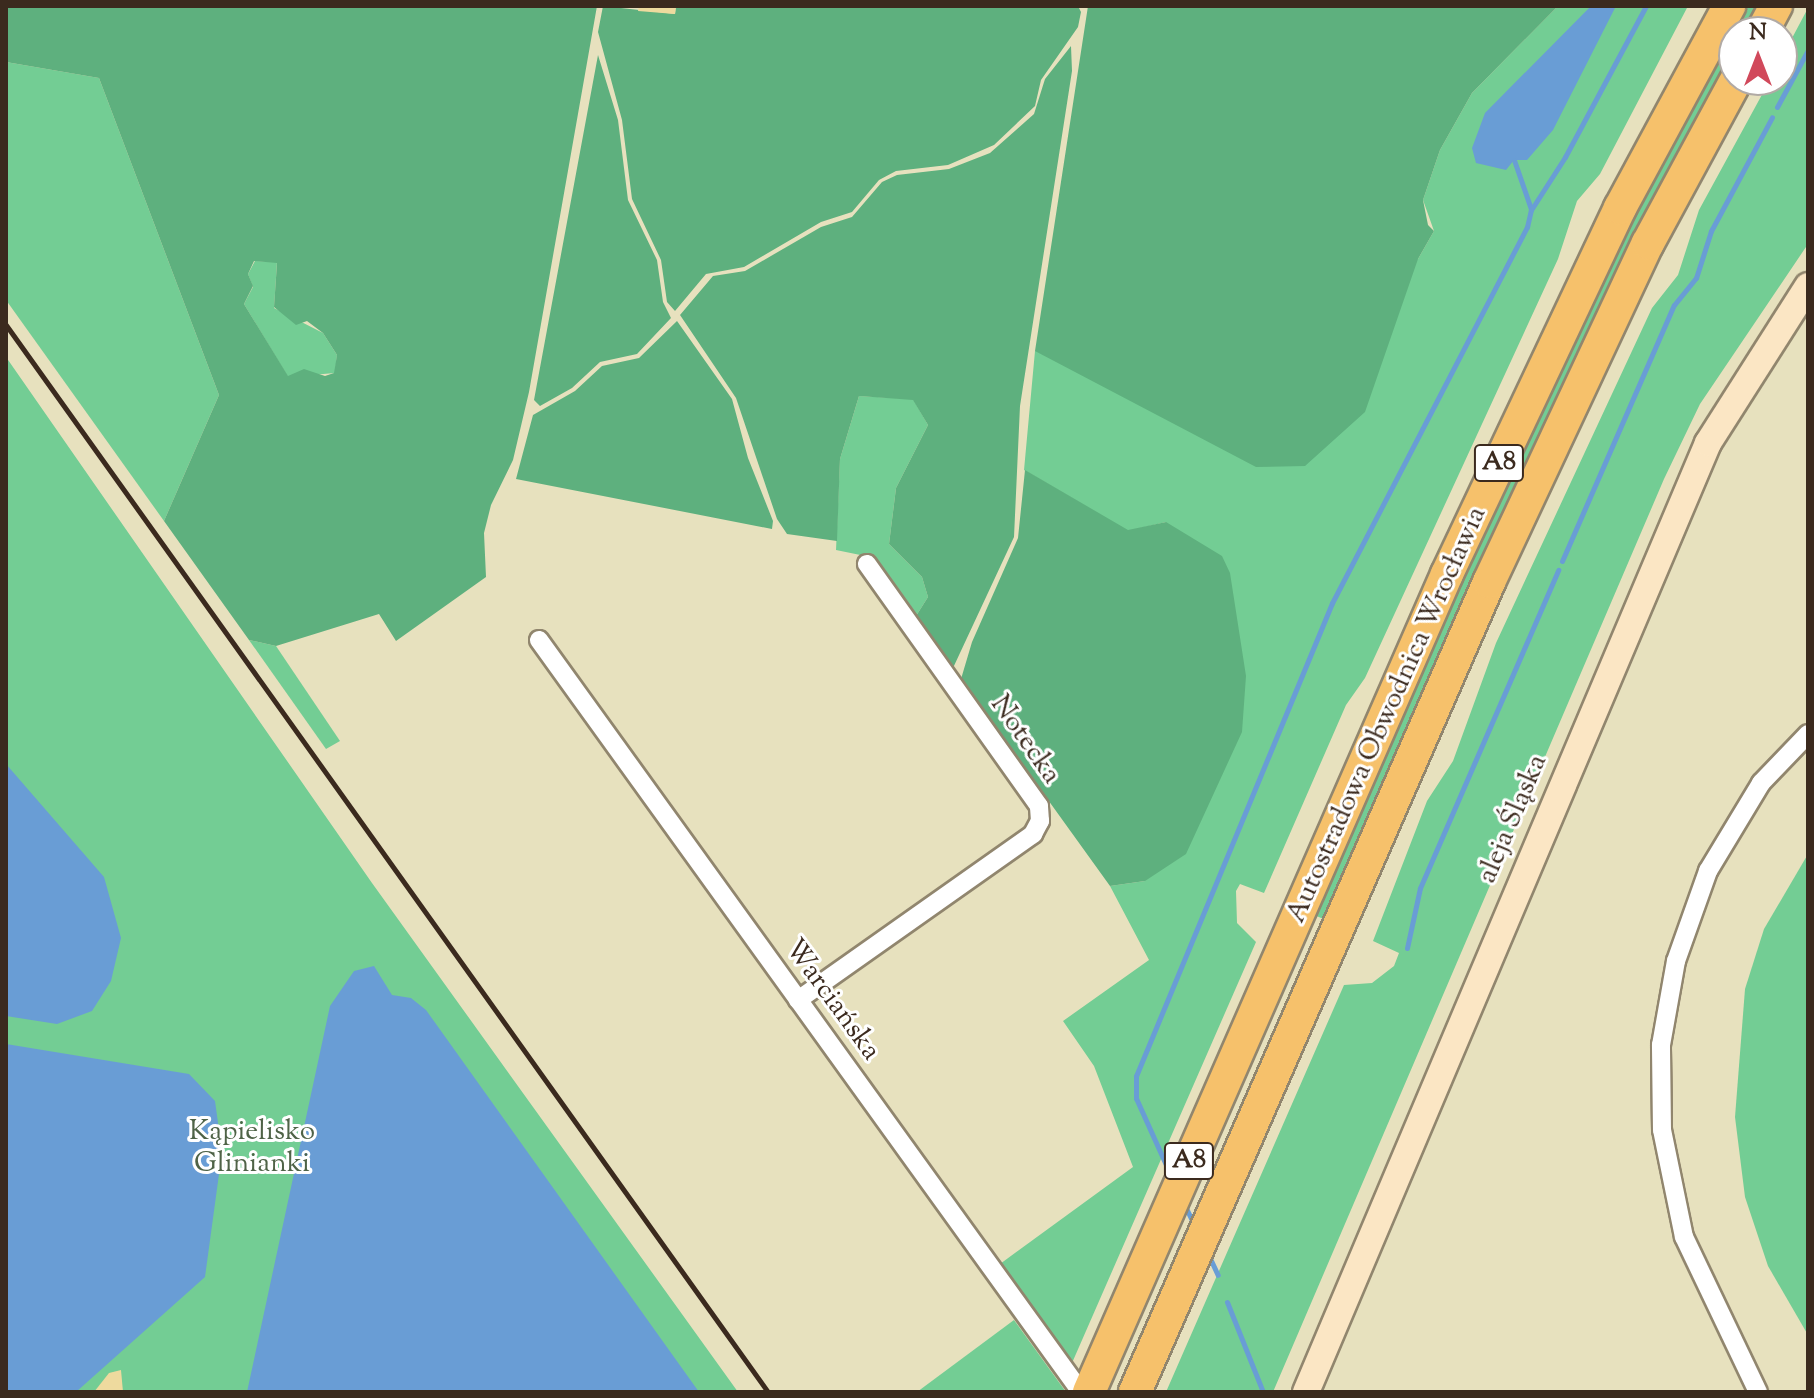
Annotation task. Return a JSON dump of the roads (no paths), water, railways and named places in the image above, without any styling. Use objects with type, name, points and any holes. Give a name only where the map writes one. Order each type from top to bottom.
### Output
[{"type":"highway","name":"Autostradowa Obwodnica Wrocławia","points":[[1089,1392],[1467,531],[1620,208],[1729,6]]},
{"type":"highway","name":"Autostradowa Obwodnica Wrocławia","points":[[1135,1392],[1503,553],[1648,243],[1727,96]]},
{"type":"street","name":"aleja Śląska","points":[[1306,1392],[1708,443],[1808,286]]},
{"type":"street","name":"Notecka","points":[[798,1000],[1033,834],[1040,821],[1039,806],[867,564]]},
{"type":"street","name":"Warciańska","points":[[539,640],[1081,1392]]},
{"type":"street","points":[[1758,1392],[1711,1301],[1680,1222],[1662,1130],[1661,1045],[1676,961],[1708,871],[1761,783],[1808,734]]},
{"type":"water","points":[[1591,6],[1616,6],[1553,130],[1527,160],[1514,160],[1506,170],[1476,163],[1472,148],[1485,113]]},
{"type":"water","points":[[6,764],[104,877],[121,938],[111,981],[92,1011],[57,1024],[6,1016]]},
{"type":"water","points":[[374,966],[392,995],[411,998],[426,1010],[699,1392],[247,1392],[330,1006],[354,971]]},
{"type":"water","points":[[6,1044],[189,1074],[215,1101],[222,1152],[205,1277],[76,1392],[6,1392]]},
{"type":"waterway","points":[[1171,1176],[1136,1098],[1136,1076],[1332,603],[1527,227],[1531,210],[1565,157],[1646,6]]},
{"type":"waterway","points":[[1777,107],[1808,50]]},
{"type":"waterway","points":[[1562,561],[1674,305],[1696,278],[1711,231],[1772,117]]},
{"type":"waterway","points":[[1514,160],[1531,209]]},
{"type":"waterway","points":[[1407,948],[1420,888],[1558,570]]},
{"type":"waterway","points":[[1184,1204],[1195,1227]]},
{"type":"waterway","points":[[1208,1254],[1218,1275]]},
{"type":"waterway","points":[[1227,1302],[1263,1392]]},
{"type":"railway","points":[[6,325],[768,1392]]},
{"type":"park label","name":"Kąpielisko Glinianki","points":[[252,1148]]}]
